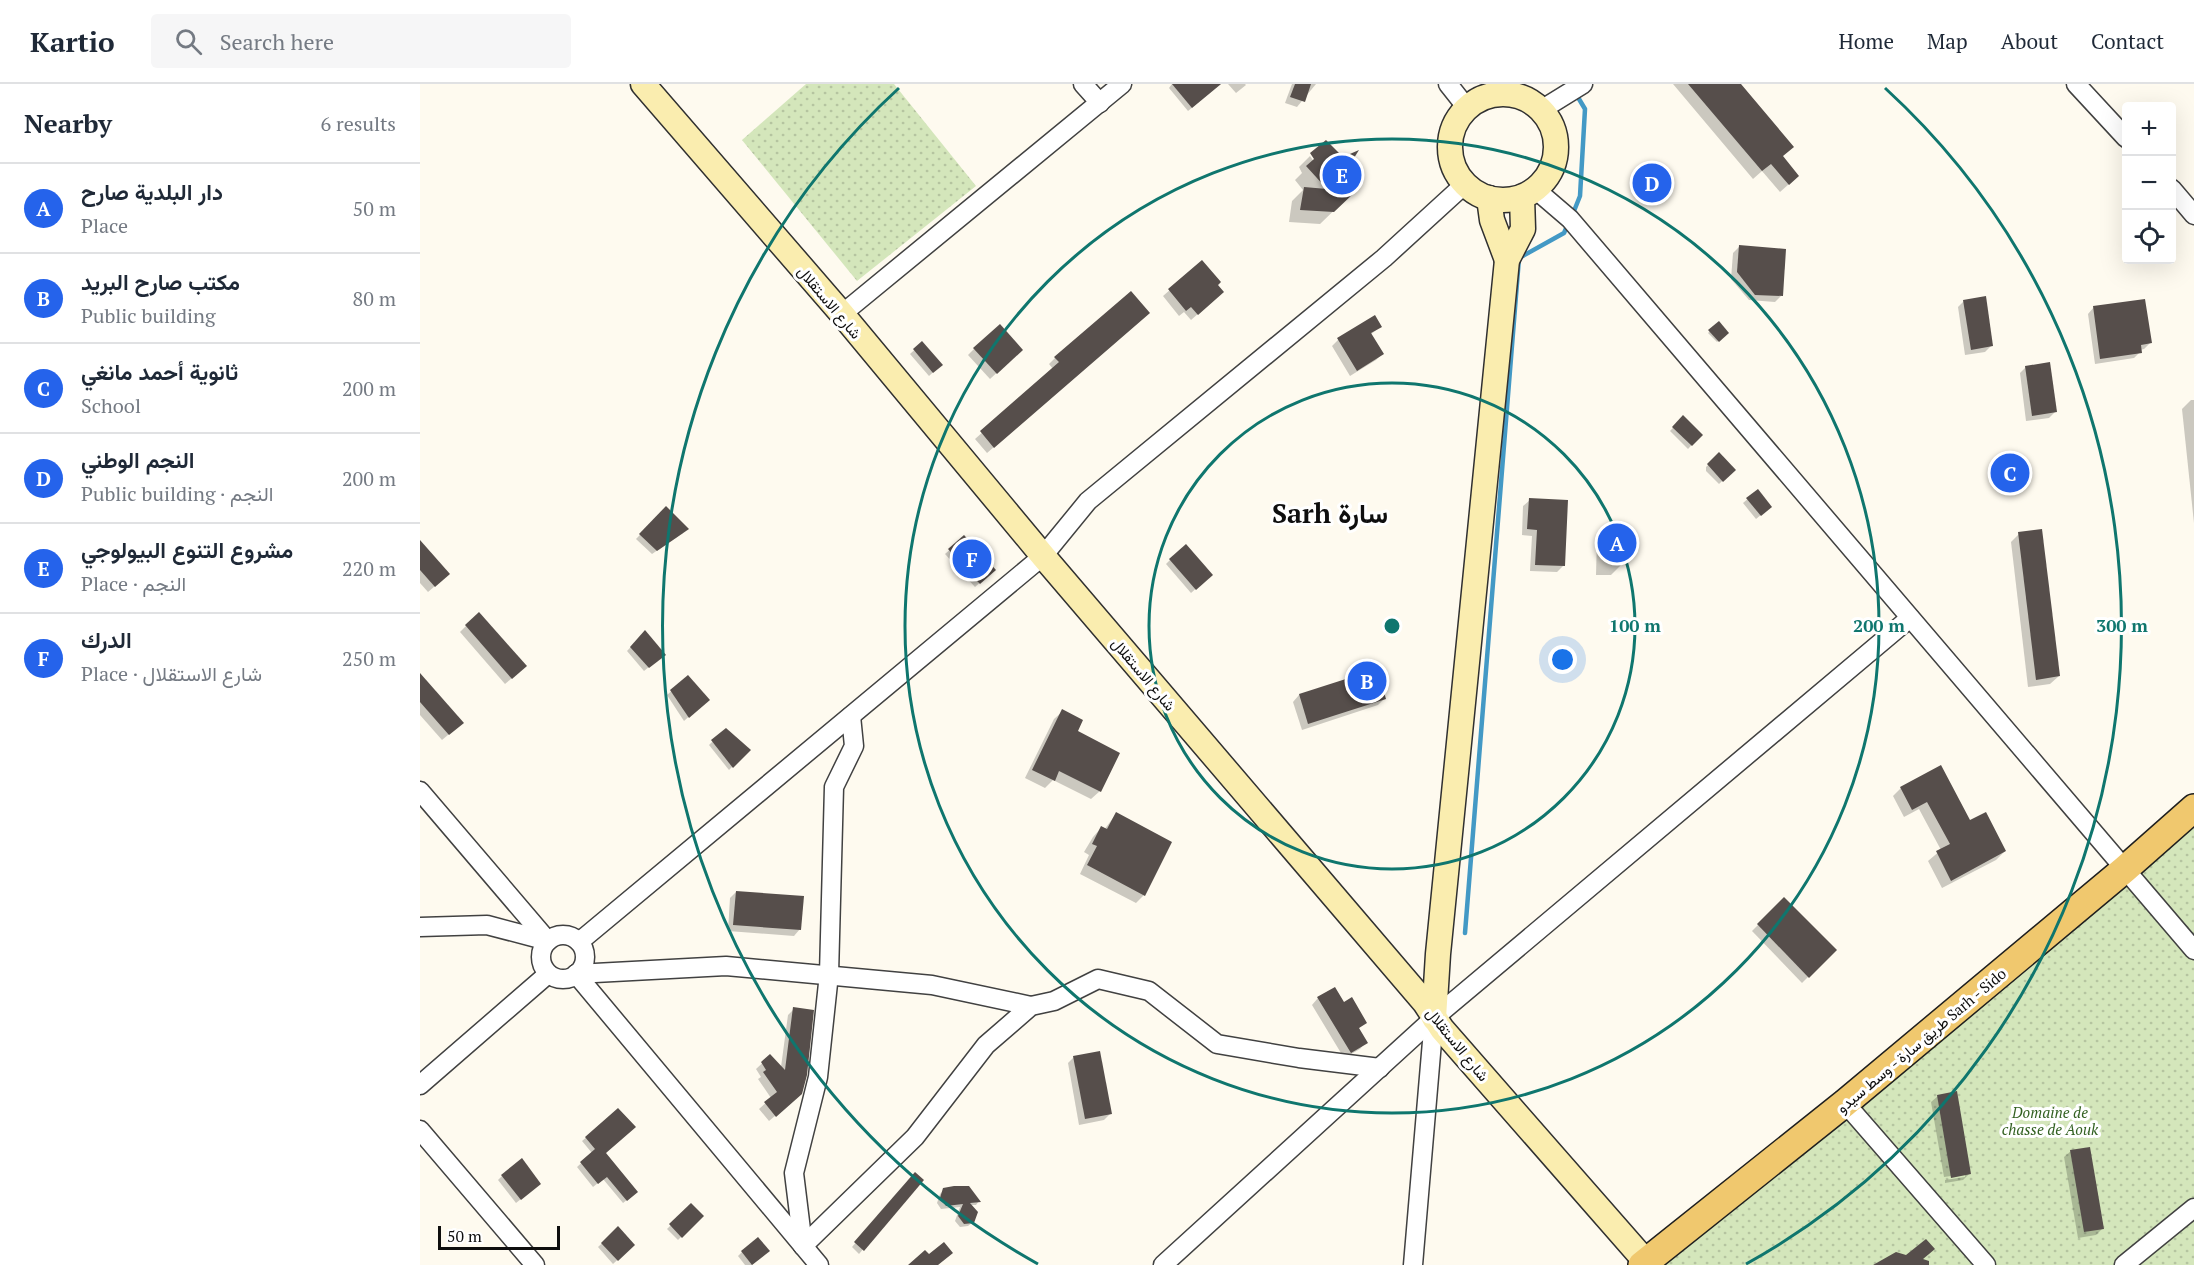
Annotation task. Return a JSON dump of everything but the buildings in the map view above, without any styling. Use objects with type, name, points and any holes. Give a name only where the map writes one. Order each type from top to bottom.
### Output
[{"type":"main road","name":"طريق سارة - وسط سيدو Sarh - Sido","points":[[1646,1264],[1845,1103],[2125,869],[2194,808]]},
{"type":"street","name":"شارع الاستقلال","points":[[643,84],[842,314],[1043,556],[1425,1003],[1442,1029],[1646,1264]]},
{"type":"street","points":[[1083,84],[1100,103]]},
{"type":"street","points":[[842,314],[1122,84]]},
{"type":"street","points":[[1448,84],[1467,108]]},
{"type":"street","points":[[1541,110],[1583,84]]},
{"type":"street","points":[[2076,84],[2122,133]]},
{"type":"street","points":[[1505,89],[1531,101],[1541,110],[1551,125],[1556,142],[1555,160],[1547,176],[1529,193],[1506,200],[1489,198],[1465,184],[1455,170],[1451,154],[1451,137],[1457,122],[1467,108],[1478,100],[1505,89]]},
{"type":"street","points":[[579,942],[1043,556],[1088,501],[1384,258],[1465,184]]},
{"type":"street","points":[[1413,1265],[1438,954],[1507,260],[1523,229],[1529,193]]},
{"type":"street","points":[[1529,193],[1570,219],[2194,950]]},
{"type":"street","points":[[2176,194],[2194,215]]},
{"type":"street","points":[[1489,198],[1492,220],[1507,260]]},
{"type":"street","points":[[1163,1265],[1434,1018],[1910,618]]},
{"type":"street","points":[[803,1246],[794,1173],[818,1077],[829,974],[834,787],[854,746],[851,716]]},
{"type":"street","points":[[420,791],[548,940]]},
{"type":"street","points":[[420,927],[487,925],[548,940]]},
{"type":"street","points":[[576,974],[581,969],[584,955],[579,942],[560,935],[548,940],[541,957],[543,966],[548,974],[562,979],[576,974],[726,966],[932,985],[1031,1006],[1054,1001],[1098,979],[1149,991],[1217,1044],[1299,1058],[1380,1068]]},
{"type":"street","points":[[420,1085],[548,974]]},
{"type":"street","points":[[576,974],[803,1246],[814,1263]]},
{"type":"street","points":[[803,1246],[915,1137],[986,1045],[1031,1006]]},
{"type":"street","points":[[1845,1103],[1986,1265]]},
{"type":"street","points":[[420,1130],[535,1265]]},
{"type":"street","points":[[2124,1265],[2194,1208]]},
{"type":"green space","points":[[806,84],[894,84],[976,186],[857,281],[742,140]]},
{"type":"green space","name":"Domaine de chasse de Aouk","points":[[2194,808],[2194,1265],[1642,1265]]},
{"type":"waterway","points":[[1572,216],[1580,196],[1585,109],[1576,94]]},
{"type":"waterway","points":[[1465,933],[1519,258],[1564,233],[1568,224]]},
{"type":"place","name":"مشروع التنوع البيولوجي","points":[[1342,175]]},
{"type":"place","name":"النجم الوطني","points":[[1652,183]]},
{"type":"place","name":"ثانوية أحمد مانغي","points":[[2010,473]]},
{"type":"place","name":"دار البلدية صارح","points":[[1617,543]]},
{"type":"place","name":"الدرك","points":[[972,559]]},
{"type":"place","name":"مكتب صارح البريد","points":[[1367,681]]},
{"type":"district","name":"Sarh سارة","points":[[1330,513]]}]
